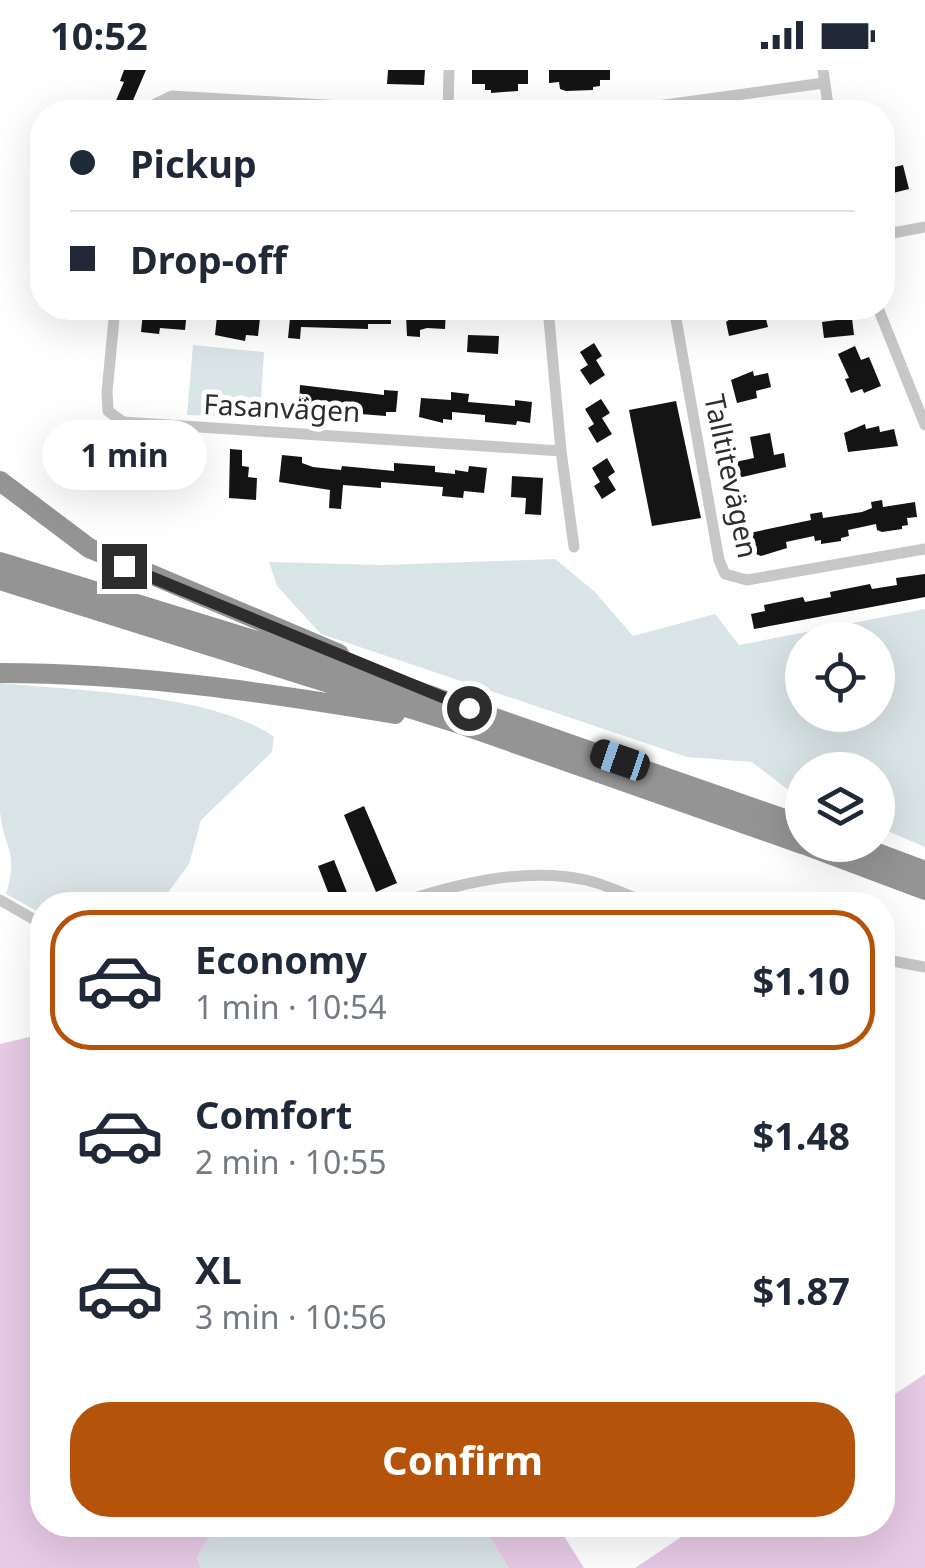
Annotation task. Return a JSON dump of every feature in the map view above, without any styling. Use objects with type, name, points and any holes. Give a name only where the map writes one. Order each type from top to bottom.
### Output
[{"type":"highway","points":[[0,481],[89,548],[124,566],[466,717],[785,837]]},
{"type":"highway","points":[[0,562],[785,820]]},
{"type":"highway","points":[[0,580],[466,717]]},
{"type":"highway","points":[[0,673],[170,681],[466,717]]},
{"type":"highway","points":[[895,860],[925,871]]},
{"type":"highway","points":[[851,862],[925,890]]},
{"type":"street","points":[[446,100],[449,70]]},
{"type":"street","points":[[684,100],[823,76]]},
{"type":"street","points":[[163,100],[172,96],[240,100]]},
{"type":"street","points":[[895,232],[925,226]]},
{"type":"street","name":"Fasanvägen","points":[[113,320],[108,411],[123,422],[560,451]]},
{"type":"street","points":[[549,320],[560,451],[574,547]]},
{"type":"street","name":"Talltitevägen","points":[[676,320],[719,560],[726,574],[748,580],[925,549]]},
{"type":"street","points":[[883,320],[925,425]]},
{"type":"street","points":[[441,892],[478,882],[536,875],[586,880],[618,892]]},
{"type":"street","points":[[0,900],[30,917]]},
{"type":"street","points":[[895,962],[925,968]]},
{"type":"shaded area","points":[[193,345],[264,352],[260,417],[187,415]]},
{"type":"shaded area","points":[[555,559],[594,591],[633,636],[715,614],[739,645],[785,636],[785,732],[895,732],[895,622],[858,622],[925,609],[925,847],[895,834],[895,752],[785,752],[785,787],[752,762],[687,757],[321,634],[277,586],[269,562],[383,565]]},
{"type":"shaded area","points":[[0,683],[180,703],[248,722],[274,737],[272,752],[201,820],[189,864],[169,892],[30,892],[30,907],[6,894],[11,857],[0,810]]},
{"type":"shaded area","points":[[30,1037],[30,1537],[211,1537],[197,1558],[201,1568],[0,1568],[0,1044]]},
{"type":"shaded area","points":[[925,1374],[925,1568],[635,1568],[681,1537],[895,1537],[895,1394]]},
{"type":"shaded area","points":[[490,1537],[509,1568],[201,1568],[197,1558],[208,1540]]},
{"type":"shaded area","points":[[490,1537],[565,1537],[584,1568],[509,1568]]},
{"type":"building","points":[[124,70],[146,70],[133,100],[116,100],[124,82],[120,81]]},
{"type":"building","points":[[388,70],[425,70],[424,85],[387,84]]},
{"type":"building","points":[[472,70],[528,70],[528,84],[518,84],[518,91],[491,93],[485,90],[485,84],[472,84]]},
{"type":"building","points":[[549,70],[610,70],[610,80],[600,80],[600,86],[593,90],[566,91],[560,89],[559,82],[549,83]]},
{"type":"building","points":[[903,165],[909,189],[895,192],[895,167]]},
{"type":"building","points":[[142,320],[186,320],[185,330],[160,328],[159,334],[141,332]]},
{"type":"building","points":[[217,320],[260,320],[258,336],[246,335],[245,341],[215,335]]},
{"type":"building","points":[[290,320],[391,320],[391,324],[368,324],[368,329],[301,327],[300,339],[288,338]]},
{"type":"building","points":[[406,320],[445,320],[445,329],[427,328],[420,330],[420,337],[407,336]]},
{"type":"building","points":[[766,320],[768,327],[729,336],[726,322]]},
{"type":"building","points":[[852,320],[854,335],[824,338],[822,322]]},
{"type":"building","points":[[468,335],[499,336],[498,354],[467,352]]},
{"type":"building","points":[[594,343],[602,356],[596,360],[605,375],[590,385],[580,370],[588,365],[580,352]]},
{"type":"building","points":[[855,346],[861,360],[869,357],[881,386],[864,393],[862,389],[851,393],[838,354]]},
{"type":"building","points":[[753,371],[754,376],[768,373],[771,387],[756,391],[757,398],[737,403],[731,380]]},
{"type":"building","points":[[300,385],[384,395],[384,390],[398,391],[396,412],[386,412],[386,416],[309,410],[310,407],[299,406]]},
{"type":"building","points":[[451,392],[469,394],[468,402],[515,406],[515,400],[532,402],[530,423],[485,422],[485,415],[452,412],[452,420],[443,419],[443,423],[419,417],[421,398],[451,400]]},
{"type":"building","points":[[601,399],[610,413],[602,418],[612,434],[597,443],[588,428],[594,424],[585,409]]},
{"type":"building","points":[[676,401],[701,518],[652,526],[629,410]]},
{"type":"building","points":[[865,424],[866,429],[879,426],[880,432],[894,429],[898,446],[848,452],[844,433]]},
{"type":"building","points":[[770,433],[774,455],[784,453],[786,467],[738,478],[735,462],[754,458],[750,437]]},
{"type":"building","points":[[171,446],[196,449],[192,482],[175,480],[177,466],[169,465]]},
{"type":"building","points":[[230,449],[242,450],[242,466],[249,467],[248,477],[257,478],[256,500],[229,498]]},
{"type":"building","points":[[282,455],[302,457],[302,463],[313,467],[341,470],[342,466],[394,471],[394,463],[435,466],[435,472],[455,474],[455,470],[468,472],[469,466],[487,468],[484,493],[464,491],[463,498],[442,496],[443,487],[381,482],[381,488],[343,485],[341,509],[329,508],[330,490],[279,482]]},
{"type":"building","points":[[607,458],[615,472],[608,477],[616,490],[602,499],[594,486],[600,482],[592,468]]},
{"type":"building","points":[[512,476],[543,478],[541,515],[525,514],[526,498],[511,497]]},
{"type":"building","points":[[882,500],[883,507],[915,502],[917,517],[907,518],[908,525],[902,529],[882,532],[876,524],[848,530],[849,536],[841,541],[821,544],[814,536],[786,542],[787,548],[761,556],[754,547],[743,550],[740,535],[811,520],[810,514],[822,512],[823,518],[862,512],[872,508],[871,502]]},
{"type":"building","points":[[925,574],[925,597],[754,629],[751,614],[765,611],[764,605],[803,597],[805,602],[831,597],[830,592],[870,584],[872,589],[897,585],[896,578]]},
{"type":"building","points":[[364,806],[397,883],[376,892],[344,815]]},
{"type":"building","points":[[334,860],[347,892],[328,892],[318,866]]},
{"type":"route","points":[[124,566],[469,708]]}]
